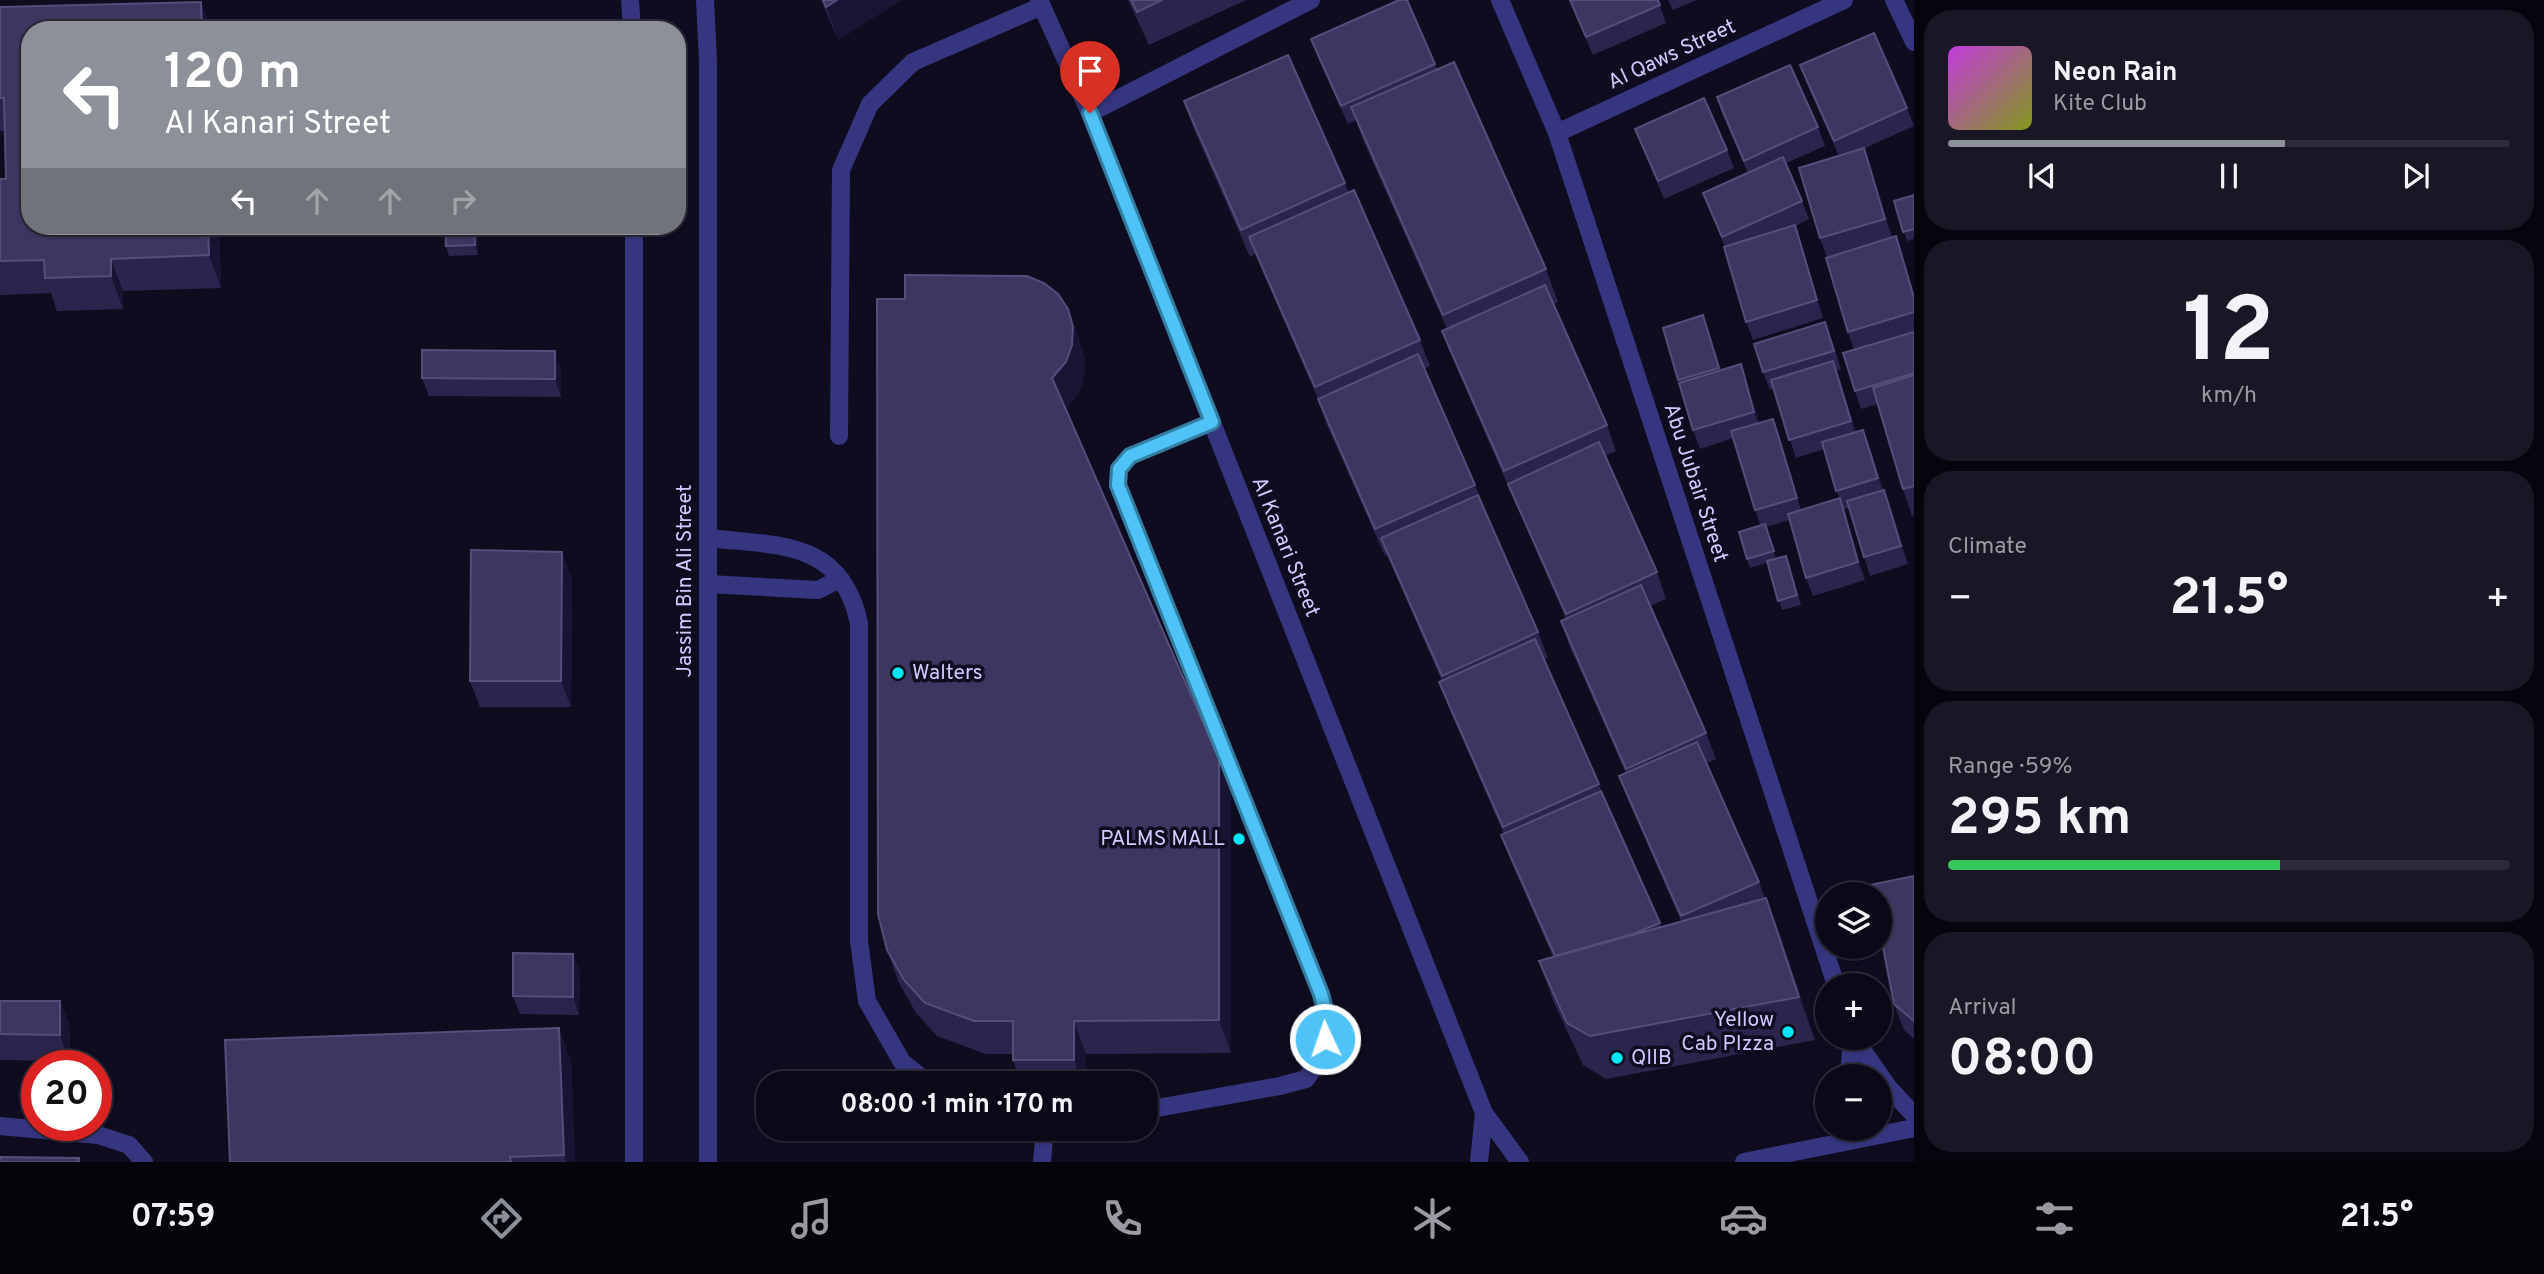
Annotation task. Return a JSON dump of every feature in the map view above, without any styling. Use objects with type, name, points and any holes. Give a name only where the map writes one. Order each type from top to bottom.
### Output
[{"type":"street","name":"Jassim Bin Ali Street","points":[[705,0],[708,62],[708,1162]]},
{"type":"street","points":[[1090,113],[1311,0]]},
{"type":"street","name":"Abu Jubair Street","points":[[1500,0],[1557,133],[1832,973]]},
{"type":"street","name":"Al Qaws Street","points":[[1557,133],[1844,0]]},
{"type":"street","points":[[1894,0],[1914,42]]},
{"type":"street","points":[[629,3],[631,21]]},
{"type":"street","points":[[839,436],[841,170],[870,104],[913,62],[1040,3]]},
{"type":"street","name":"Al Kanari Street","points":[[1040,3],[1090,113],[1484,1113],[1520,1162]]},
{"type":"street","points":[[634,235],[634,1162]]},
{"type":"street","points":[[1158,1108],[1306,1079],[1322,1056],[1328,1022],[1321,994],[1118,485],[1119,469],[1130,456],[1212,422]]},
{"type":"street","points":[[708,538],[789,547],[817,557],[840,579],[855,604],[859,623],[859,941],[867,1001],[902,1062],[913,1071]]},
{"type":"street","points":[[708,584],[818,590],[840,579]]},
{"type":"street","points":[[1862,1050],[1888,1087],[1914,1115]]},
{"type":"street","name":"Al Kanari Street","points":[[1479,1162],[1484,1113]]},
{"type":"street","points":[[0,1126],[97,1135],[129,1145],[144,1162]]},
{"type":"street","points":[[1892,1130],[1914,1128]]},
{"type":"street","points":[[1042,1162],[1044,1141]]},
{"type":"street","points":[[1744,1162],[1817,1141]]},
{"type":"building","points":[[823,0],[837,0],[826,7]]},
{"type":"building","points":[[1131,0],[1162,0],[1137,12]]},
{"type":"building","points":[[1399,0],[1407,0],[1435,64],[1341,106],[1311,39]]},
{"type":"building","points":[[1570,0],[1658,0],[1660,5],[1586,37]]},
{"type":"building","points":[[201,2],[202,21],[21,21],[21,235],[208,235],[209,255],[111,259],[111,276],[45,278],[44,260],[0,261],[0,179],[6,179],[4,98],[0,98],[0,7]]},
{"type":"building","points":[[1874,33],[1907,108],[1834,141],[1800,65]]},
{"type":"building","points":[[1288,55],[1345,183],[1241,230],[1184,101]]},
{"type":"building","points":[[1454,62],[1546,269],[1443,315],[1351,107]]},
{"type":"building","points":[[1790,65],[1818,127],[1744,161],[1717,97]]},
{"type":"building","points":[[1704,98],[1727,150],[1658,181],[1635,129]]},
{"type":"building","points":[[1864,148],[1885,219],[1820,238],[1799,168]]},
{"type":"building","points":[[1783,157],[1802,201],[1722,237],[1703,193]]},
{"type":"building","points":[[1354,190],[1420,340],[1315,387],[1249,237]]},
{"type":"building","points":[[1914,195],[1914,229],[1903,232],[1894,201]]},
{"type":"building","points":[[1795,225],[1817,300],[1746,322],[1724,247]]},
{"type":"building","points":[[445,235],[474,235],[475,245],[446,246]]},
{"type":"building","points":[[1896,236],[1914,298],[1914,312],[1848,332],[1826,258]]},
{"type":"building","points":[[905,275],[1027,276],[1044,283],[1058,294],[1068,309],[1073,327],[1072,345],[1066,362],[1052,378],[1219,759],[1219,1020],[1074,1021],[1074,1060],[1013,1060],[1013,1021],[974,1021],[925,1003],[904,980],[887,950],[878,914],[877,299],[905,299]]},
{"type":"building","points":[[1545,285],[1607,425],[1504,471],[1442,331]]},
{"type":"building","points":[[1703,315],[1719,368],[1678,380],[1663,328]]},
{"type":"building","points":[[1825,322],[1834,351],[1763,372],[1754,344]]},
{"type":"building","points":[[1914,332],[1914,373],[1855,391],[1843,353]]},
{"type":"building","points":[[422,350],[555,351],[555,379],[422,378]]},
{"type":"building","points":[[1418,354],[1475,485],[1375,529],[1318,399]]},
{"type":"building","points":[[1833,361],[1851,421],[1789,440],[1771,380]]},
{"type":"building","points":[[1741,364],[1754,412],[1693,430],[1679,383]]},
{"type":"building","points":[[1914,375],[1914,486],[1903,489],[1873,388]]},
{"type":"building","points":[[1773,419],[1797,498],[1755,510],[1731,431]]},
{"type":"building","points":[[1863,430],[1878,478],[1836,491],[1822,442]]},
{"type":"building","points":[[1599,442],[1657,572],[1566,614],[1508,484]]},
{"type":"building","points":[[1884,490],[1901,546],[1864,557],[1847,501]]},
{"type":"building","points":[[1478,495],[1538,632],[1442,676],[1381,538]]},
{"type":"building","points":[[1840,498],[1858,562],[1806,578],[1788,514]]},
{"type":"building","points":[[1765,524],[1774,551],[1747,559],[1739,532]]},
{"type":"building","points":[[471,550],[562,552],[561,681],[470,681]]},
{"type":"building","points":[[1786,556],[1797,595],[1778,601],[1767,561]]},
{"type":"building","points":[[1641,585],[1706,733],[1626,769],[1561,621]]},
{"type":"building","points":[[1535,639],[1599,784],[1503,827],[1439,682]]},
{"type":"building","points":[[1697,742],[1759,882],[1681,916],[1619,776]]},
{"type":"building","points":[[1601,791],[1660,923],[1633,934],[1555,956],[1501,835]]},
{"type":"building","points":[[1914,876],[1914,1021],[1894,1004],[1892,973],[1888,973],[1885,959],[1892,959],[1892,882],[1885,882]]},
{"type":"building","points":[[1766,898],[1799,997],[1590,1036],[1567,1023],[1539,961]]},
{"type":"building","points":[[513,953],[573,954],[573,997],[513,996]]},
{"type":"building","points":[[0,1001],[60,1001],[60,1035],[0,1034]]},
{"type":"building","points":[[559,1028],[564,1155],[510,1157],[511,1162],[230,1162],[225,1040]]},
{"type":"building","points":[[0,1157],[79,1158],[79,1162],[0,1162]]},
{"type":"place","name":"Walters","points":[[898,673]]},
{"type":"place","name":"PALMS MALL","points":[[1239,839]]},
{"type":"place","name":"Yellow Cab PIzza","points":[[1788,1032]]},
{"type":"place","name":"QIIB","points":[[1617,1058]]},
{"type":"route","points":[[1090,113],[1212,422],[1130,456],[1119,469],[1118,485],[1321,994],[1328,1022],[1325,1039]]}]
